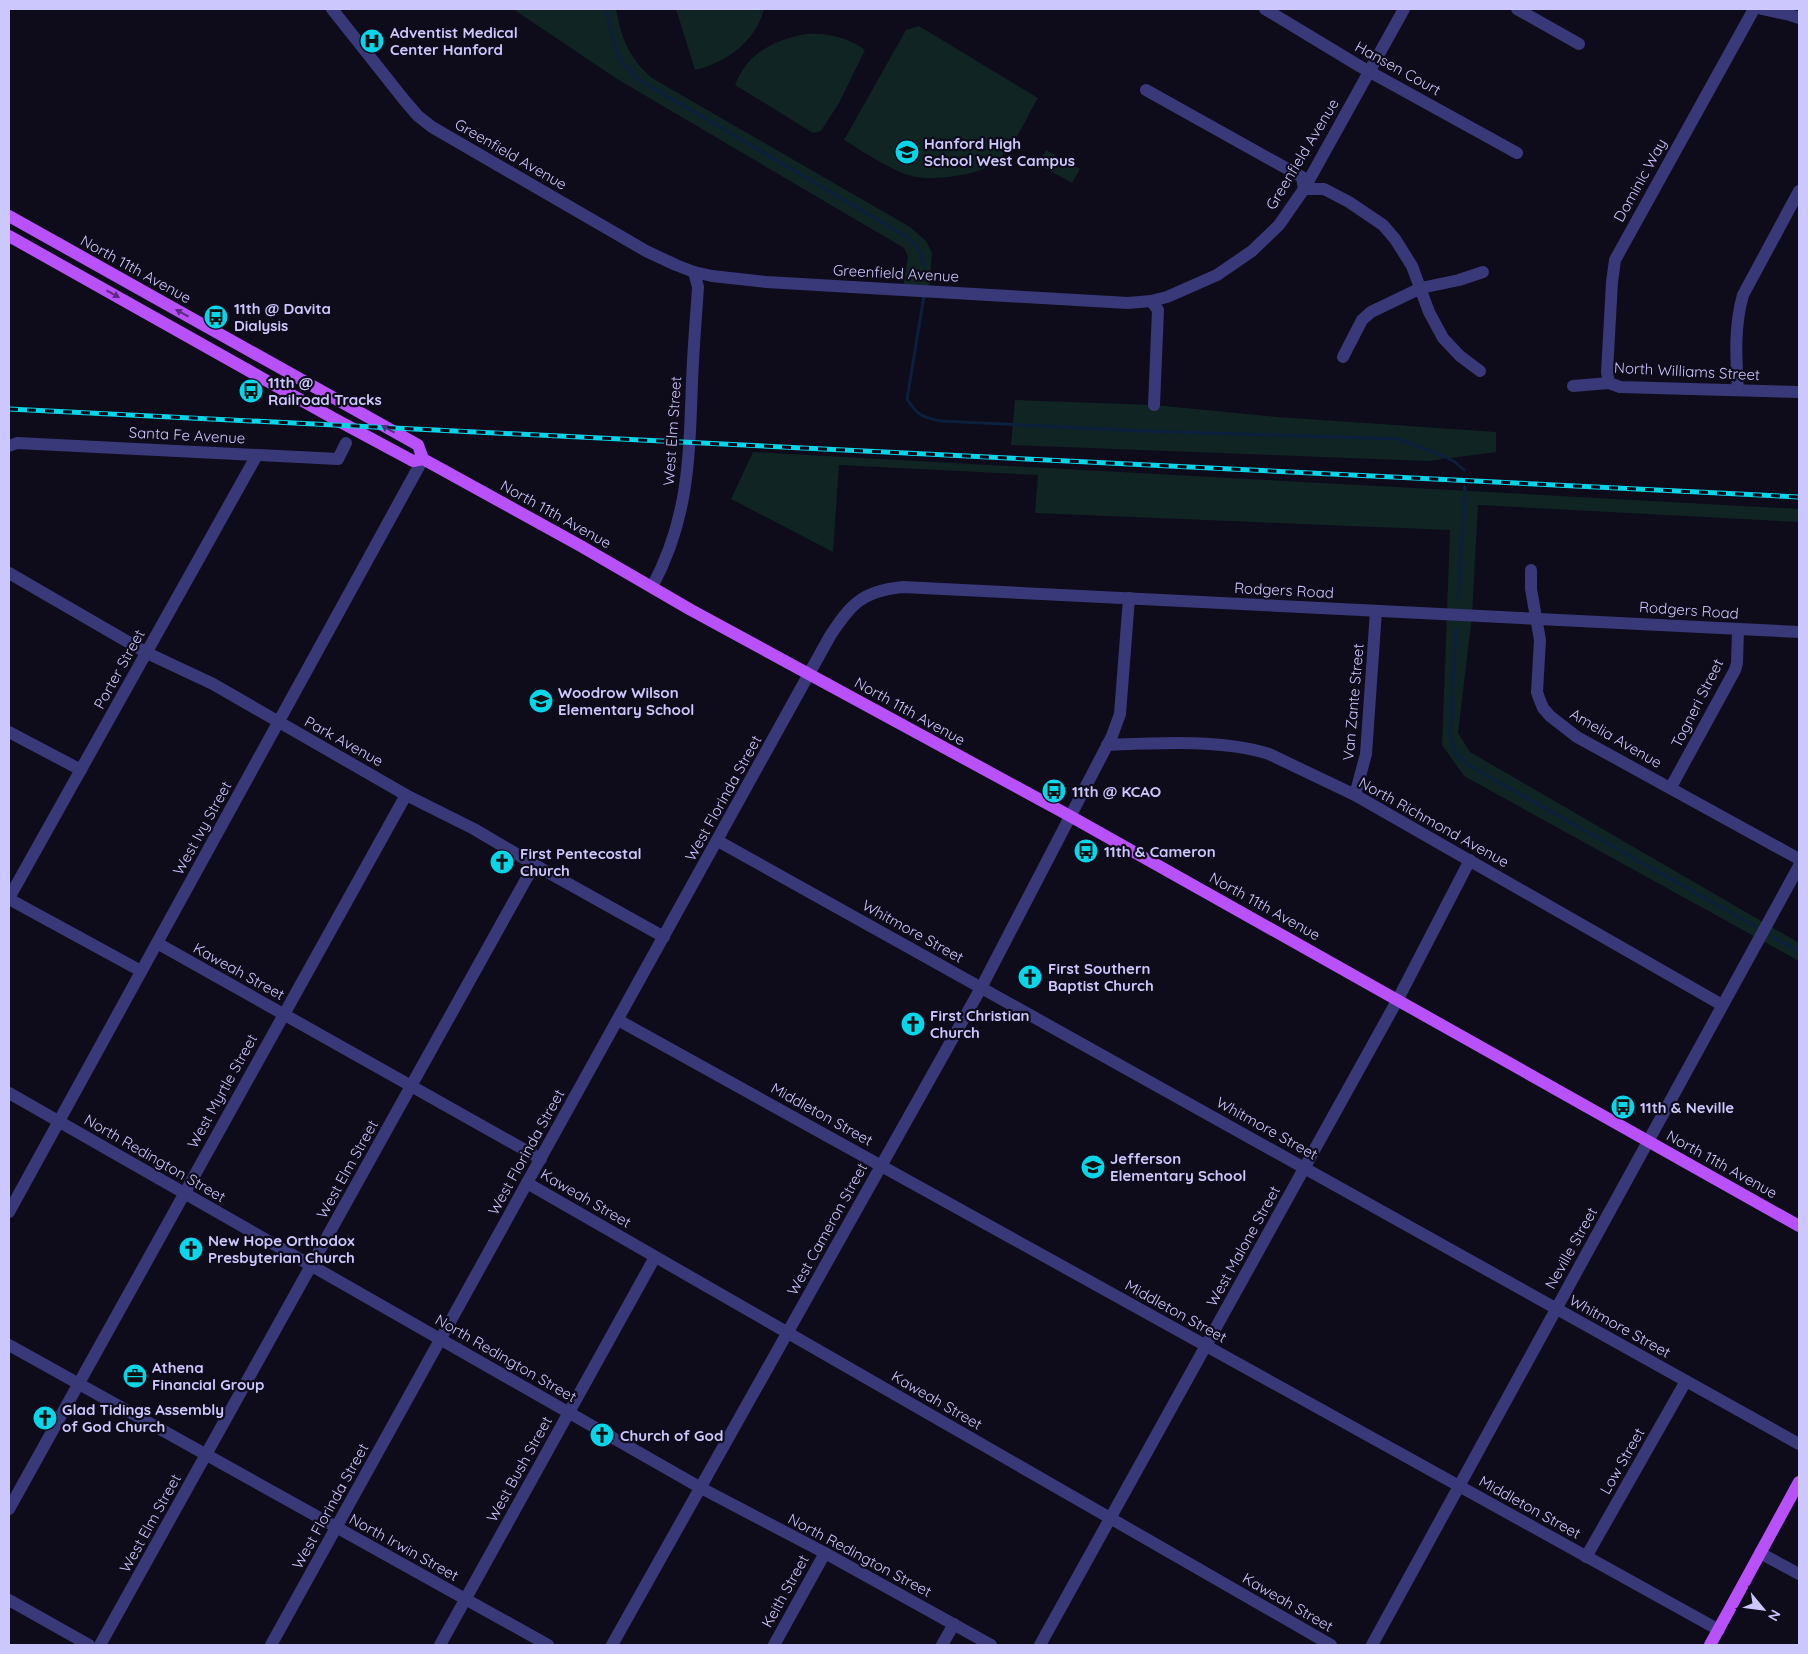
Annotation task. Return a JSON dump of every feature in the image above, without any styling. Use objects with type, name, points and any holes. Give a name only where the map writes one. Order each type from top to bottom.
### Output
[{"type":"main road","name":"North 11th Avenue","points":[[9,216],[418,446],[423,459],[691,610],[1070,816],[1799,1226]]},
{"type":"main road","points":[[9,224],[24,232],[43,235]]},
{"type":"main road","name":"North 11th Avenue","points":[[9,236],[345,425],[413,461],[423,459]]},
{"type":"main road","points":[[35,251],[45,250],[94,276],[100,267]]},
{"type":"main road","points":[[1710,1645],[1799,1482]]},
{"type":"street","name":"Greenfield Avenue","points":[[332,9],[404,101],[432,127],[646,251],[694,272],[766,282],[1099,303],[1152,302],[1198,284],[1217,275],[1252,251],[1279,225],[1304,189],[1404,9]]},
{"type":"street","name":"Hansen Court","points":[[1266,9],[1370,72],[1517,153]]},
{"type":"street","points":[[1517,9],[1579,44]]},
{"type":"street","name":"Dominic Way","points":[[1609,382],[1606,372],[1615,260],[1754,9]]},
{"type":"street","points":[[1762,9],[1790,14],[1799,18]]},
{"type":"street","points":[[1146,90],[1302,177],[1304,189],[1324,189],[1375,218],[1395,239],[1412,266],[1429,312],[1443,338],[1460,356],[1480,371]]},
{"type":"street","points":[[1738,390],[1737,337],[1739,310],[1743,295],[1799,191]]},
{"type":"street","name":"West Elm Street","points":[[652,587],[668,554],[679,521],[686,484],[698,287],[694,272]]},
{"type":"street","points":[[1343,357],[1365,317],[1378,308],[1421,288],[1483,272]]},
{"type":"street","points":[[1152,302],[1158,310],[1154,405]]},
{"type":"street","name":"North Williams Street","points":[[1574,386],[1609,382],[1620,386],[1799,392]]},
{"type":"street","name":"Santa Fe Avenue","points":[[13,444],[338,459],[346,444]]},
{"type":"street","name":"Porter Street","points":[[9,898],[257,455]]},
{"type":"street","name":"West Ivy Street","points":[[9,1212],[423,459]]},
{"type":"street","name":"Amelia Avenue","points":[[1531,570],[1531,589],[1540,640],[1537,692],[1543,708],[1558,723],[1577,737],[1799,859]]},
{"type":"street","name":"Park Avenue","points":[[9,573],[147,653],[213,684],[406,795],[474,829],[534,865],[664,937]]},
{"type":"street","name":"Rodgers Road","points":[[810,674],[830,636],[852,606],[863,598],[887,589],[903,587],[1799,632]]},
{"type":"street","name":"West Cameron Street","points":[[612,1645],[981,988],[1107,745],[1120,714],[1129,598]]},
{"type":"street","name":"Van Zante Street","points":[[1355,795],[1366,754],[1376,611]]},
{"type":"street","name":"Togneri Street","points":[[1671,787],[1735,670],[1738,630]]},
{"type":"street","name":"West Florinda Street","points":[[271,1645],[810,674]]},
{"type":"street","points":[[9,732],[81,770]]},
{"type":"street","name":"North Richmond Avenue","points":[[1107,745],[1144,743],[1214,745],[1254,749],[1269,754],[1355,795],[1722,1005]]},
{"type":"street","name":"West Myrtle Street","points":[[9,1508],[406,795]]},
{"type":"street","name":"Whitmore Street","points":[[718,841],[1799,1444]]},
{"type":"street","name":"West Malone Street","points":[[1040,1645],[1398,999],[1470,860]]},
{"type":"street","name":"West Elm Street","points":[[100,1645],[534,865]]},
{"type":"street","name":"Neville Street","points":[[1372,1645],[1799,866]]},
{"type":"street","points":[[9,898],[141,971]]},
{"type":"street","name":"Kaweah Street","points":[[157,943],[541,1159]]},
{"type":"street","name":"Middleton Street","points":[[618,1020],[1718,1630]]},
{"type":"street","name":"North Redington Street","points":[[9,1093],[700,1488],[825,1553],[991,1645]]},
{"type":"street","name":"Kaweah Street","points":[[527,1183],[1331,1645]]},
{"type":"street","name":"West Bush Street","points":[[440,1645],[655,1257]]},
{"type":"street","name":"North Irwin Street","points":[[9,1345],[548,1645]]},
{"type":"street","name":"Low Street","points":[[1586,1556],[1686,1381]]},
{"type":"street","name":"Keith Street","points":[[774,1645],[825,1553]]},
{"type":"street","points":[[1760,1553],[1799,1574]]},
{"type":"street","points":[[9,1600],[89,1645]]},
{"type":"street","points":[[942,1645],[954,1624]]},
{"type":"green space","points":[[513,9],[616,9],[627,47],[637,63],[652,78],[910,227],[926,241],[932,253],[929,291],[903,289],[908,256],[904,248],[617,79]]},
{"type":"green space","points":[[676,9],[764,9],[754,31],[738,49],[718,62],[695,70]]},
{"type":"green space","points":[[919,26],[1038,98],[1009,148],[996,161],[984,168],[971,173],[948,177],[914,177],[891,168],[844,140],[906,30]]},
{"type":"green space","points":[[806,34],[822,34],[837,37],[865,50],[839,103],[821,131],[813,133],[735,85],[740,74],[754,56],[773,44]]},
{"type":"green space","points":[[1046,150],[1080,169],[1072,183],[1038,164]]},
{"type":"green space","points":[[1015,400],[1154,405],[1278,417],[1496,432],[1496,452],[1428,461],[1011,445]]},
{"type":"green space","points":[[753,452],[1799,509],[1799,522],[1478,505],[1472,616],[1458,733],[1470,752],[1799,943],[1799,961],[1464,776],[1442,745],[1450,530],[1035,513],[1038,475],[839,465],[833,552],[731,499]]},
{"type":"waterway","points":[[606,9],[616,51],[623,64],[638,79],[907,237],[919,250],[924,266]]},
{"type":"waterway","points":[[924,296],[907,399],[914,409],[921,415],[929,418],[941,421],[1143,431],[1399,439],[1441,455],[1455,462],[1464,470]]},
{"type":"waterway","points":[[1458,599],[1465,487]]},
{"type":"waterway","points":[[1456,628],[1450,735],[1456,754],[1470,766],[1756,927]]},
{"type":"waterway","points":[[1772,937],[1799,951]]},
{"type":"railway","points":[[9,409],[1799,497]]},
{"type":"place","name":"Adventist Medical Center Hanford","points":[[372,41]]},
{"type":"place","name":"Hanford High School West Campus","points":[[907,152]]},
{"type":"place","name":"11th @ Davita Dialysis","points":[[216,317]]},
{"type":"place","name":"11th @ Railroad Tracks","points":[[251,391]]},
{"type":"place","name":"Woodrow Wilson Elementary School","points":[[541,701]]},
{"type":"place","name":"11th @ KCAO","points":[[1054,791]]},
{"type":"place","name":"11th & Cameron","points":[[1086,851]]},
{"type":"place","name":"First Pentecostal Church","points":[[502,862]]},
{"type":"place","name":"First Southern Baptist Church","points":[[1030,977]]},
{"type":"place","name":"First Christian Church","points":[[913,1024]]},
{"type":"place","name":"11th & Neville","points":[[1623,1107]]},
{"type":"place","name":"Jefferson Elementary School","points":[[1093,1167]]},
{"type":"place","name":"New Hope Orthodox Presbyterian Church","points":[[191,1249]]},
{"type":"place","name":"Athena Financial Group","points":[[135,1376]]},
{"type":"place","name":"Glad Tidings Assembly of God Church","points":[[45,1418]]},
{"type":"place","name":"Church of God","points":[[602,1435]]}]
